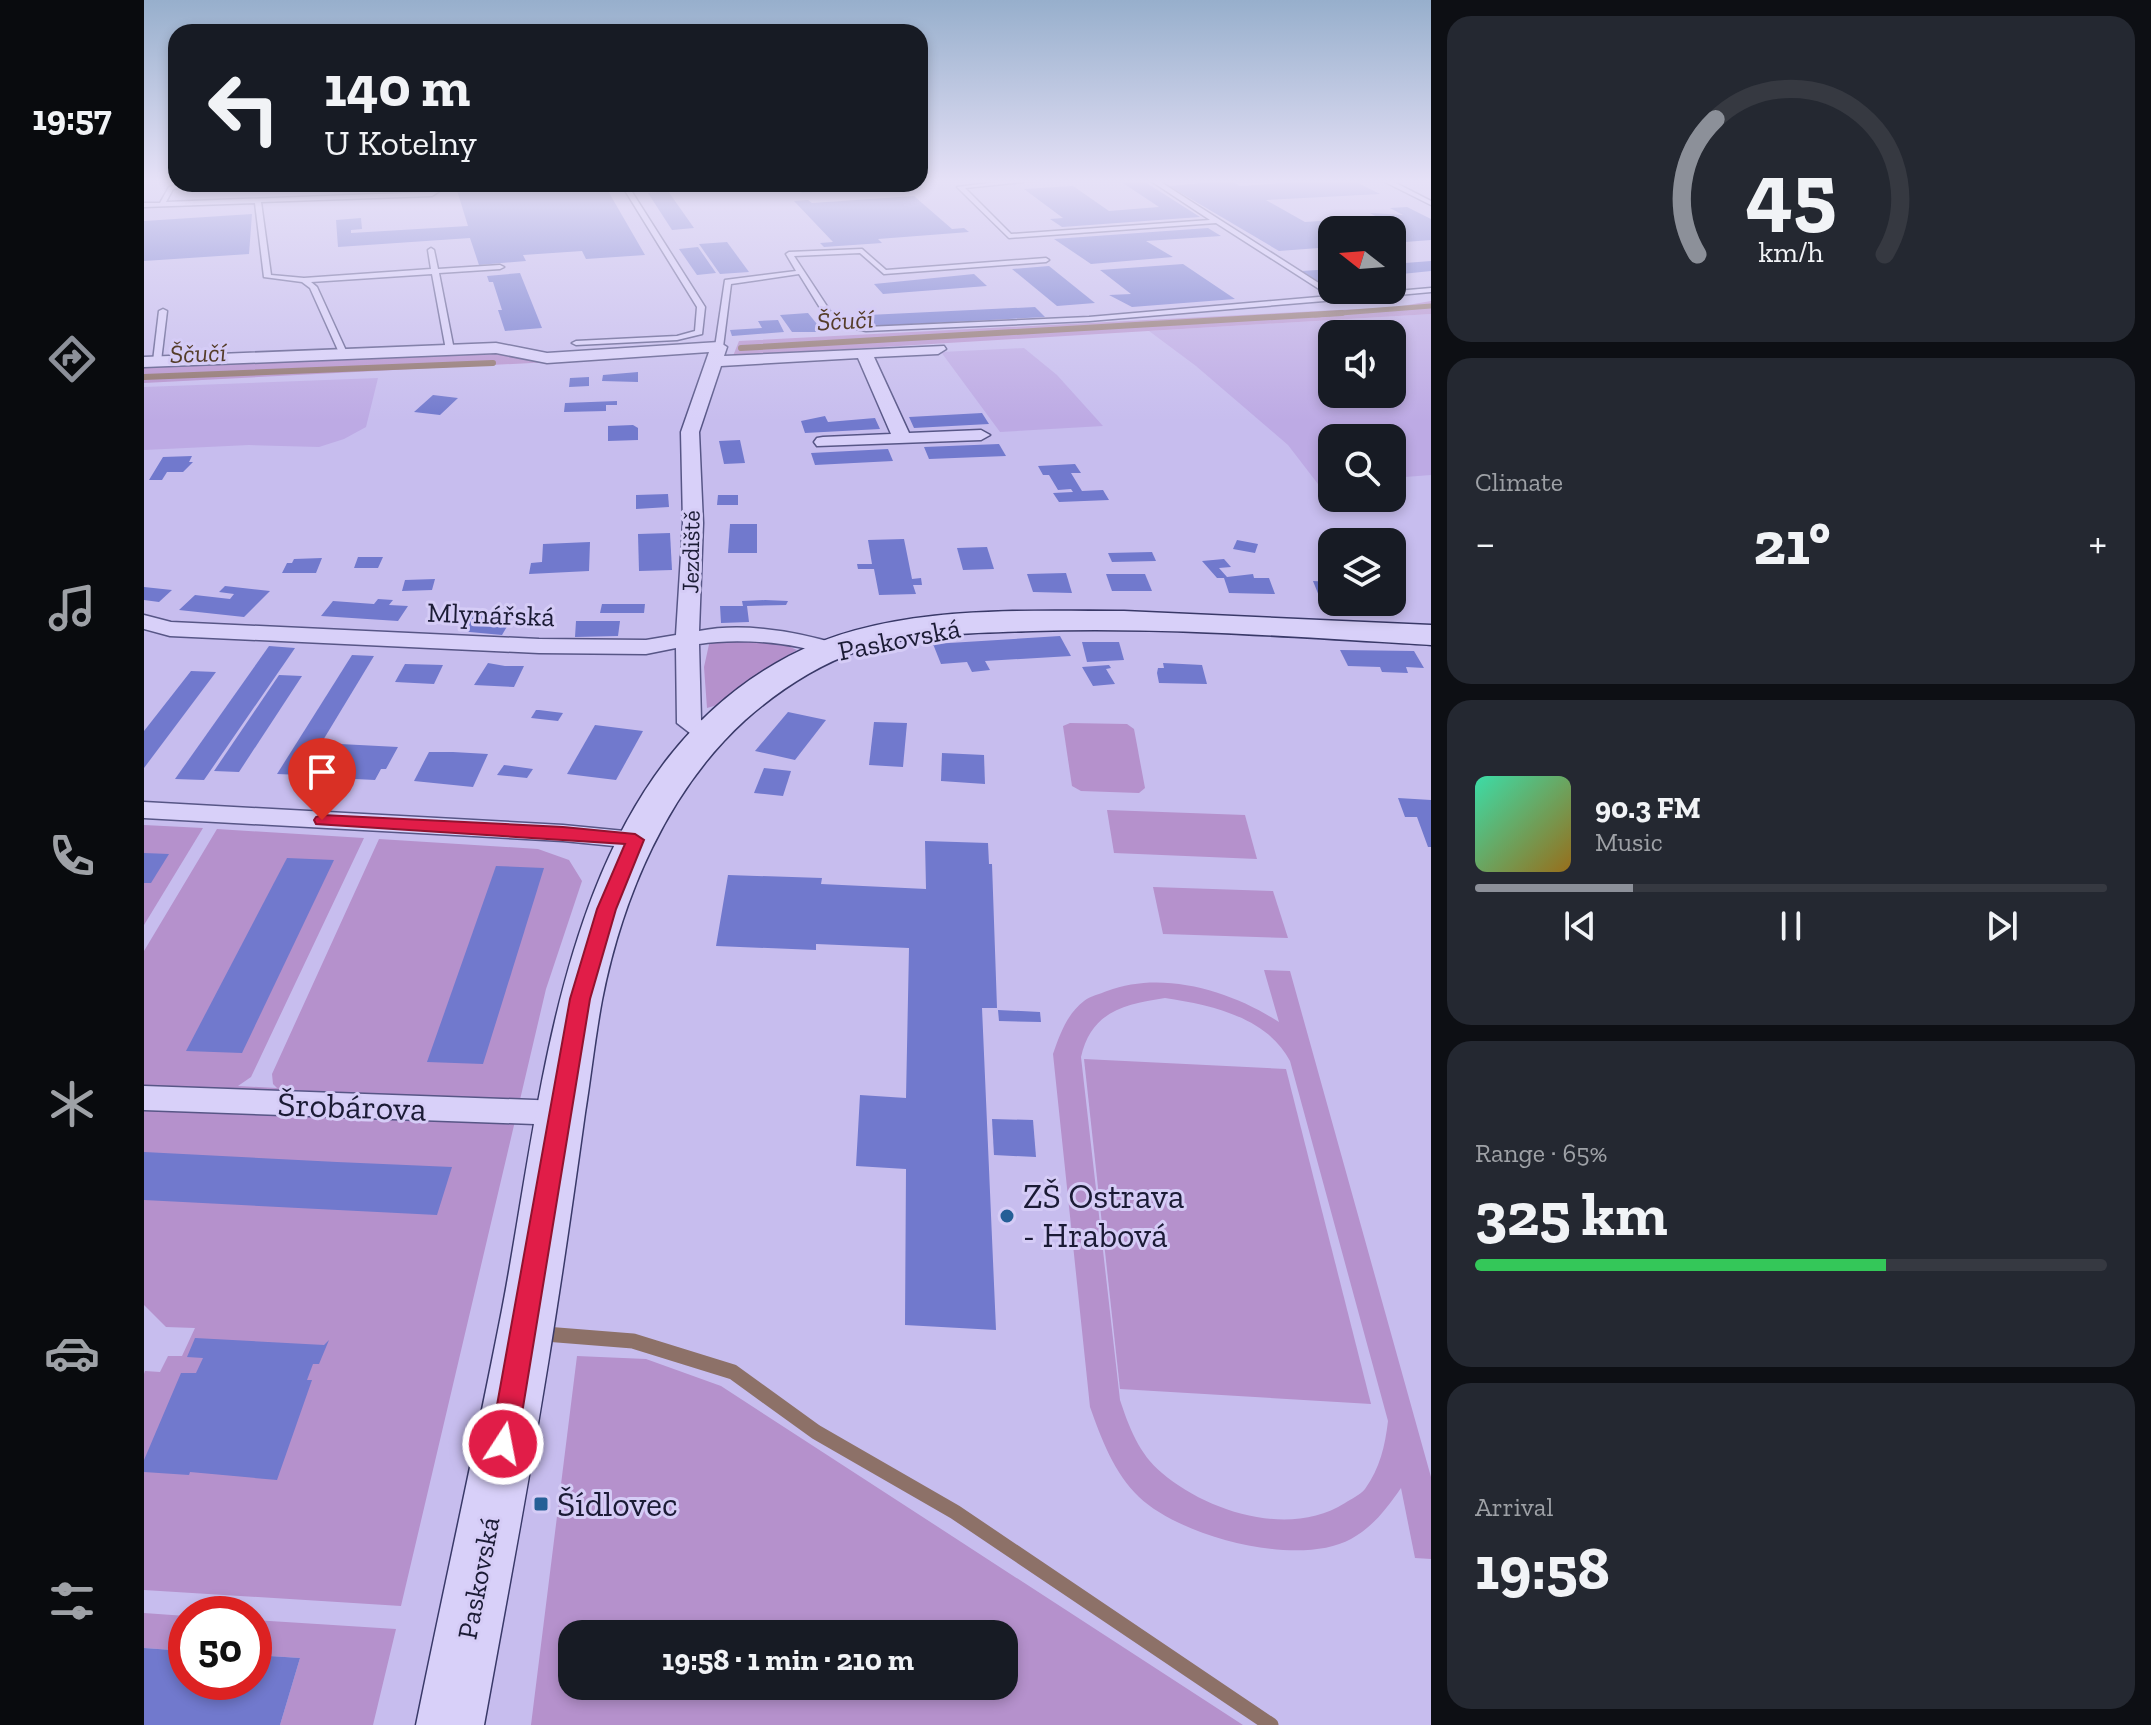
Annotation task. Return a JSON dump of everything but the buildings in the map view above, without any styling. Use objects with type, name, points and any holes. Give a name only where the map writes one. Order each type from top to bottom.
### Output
[{"type":"main road","name":"Paskovská","points":[[450,1725],[524,1334],[588,965],[615,884],[635,840],[678,771],[708,735],[771,682],[800,664],[833,650],[917,630],[1044,621],[1183,620],[1431,635]]},
{"type":"street","points":[[151,362],[496,348],[547,358],[938,349]]},
{"type":"street","points":[[864,353],[902,438]]},
{"type":"street","name":"Jezdiště","points":[[708,735],[689,723],[687,639],[693,523],[690,432],[716,354]]},
{"type":"street","points":[[823,442],[981,435]]},
{"type":"street","name":"Mlynářská","points":[[144,622],[170,629],[539,646],[646,647],[718,634],[786,639],[819,644],[833,650]]},
{"type":"street","points":[[144,810],[563,833],[635,840]]},
{"type":"street","name":"Šrobárova","points":[[144,1098],[561,1113]]},
{"type":"lane","points":[[266,260],[268,277],[304,280],[500,267]]},
{"type":"lane","points":[[433,260],[450,350]]},
{"type":"lane","points":[[576,343],[677,338],[699,332],[701,307],[671,260]]},
{"type":"lane","points":[[793,260],[833,322],[866,329],[1089,319],[1318,302]]},
{"type":"lane","points":[[871,260],[884,272],[1046,260]]},
{"type":"lane","points":[[1278,260],[1318,285]]},
{"type":"lane","points":[[716,354],[728,282],[801,272]]},
{"type":"lane","points":[[304,280],[313,287],[344,355]]},
{"type":"lane","points":[[1406,293],[1431,290]]},
{"type":"lane","points":[[151,362],[163,311]]},
{"type":"shaded area","points":[[1431,301],[1431,314],[733,356],[739,341],[1396,307]]},
{"type":"shaded area","points":[[1431,314],[1431,475],[1406,477],[1406,424],[1318,424],[1318,484],[1288,445],[1196,366],[1149,331],[1318,321],[1318,408],[1406,408],[1406,320],[1331,320]]},
{"type":"shaded area","points":[[1024,348],[1057,375],[1103,426],[1000,432],[941,352]]},
{"type":"shaded area","points":[[495,354],[570,361],[144,383],[144,367]]},
{"type":"shaded area","points":[[378,378],[366,427],[344,439],[319,447],[249,445],[144,450],[144,387]]},
{"type":"shaded area","points":[[710,640],[783,644],[797,650],[769,666],[721,704],[707,708],[704,667]]},
{"type":"shaded area","points":[[1070,723],[1127,724],[1134,729],[1145,788],[1139,793],[1081,791],[1072,786],[1063,726]]},
{"type":"shaded area","points":[[1107,810],[1245,815],[1257,859],[1114,853]]},
{"type":"shaded area","points":[[144,825],[203,828],[144,925]]},
{"type":"shaded area","points":[[217,829],[364,838],[251,1077],[238,1086],[277,1088],[273,1084],[272,1074],[379,839],[538,849],[569,860],[582,881],[546,989],[401,1606],[144,1590],[144,1374],[145,1371],[160,1372],[168,1356],[182,1356],[195,1328],[166,1327],[144,1305],[144,951]]},
{"type":"shaded area","points":[[1153,887],[1273,891],[1288,938],[1163,934]]},
{"type":"shaded area","points":[[1264,970],[1290,971],[1431,1477],[1431,1559],[1415,1558],[1401,1488],[1367,1528],[1351,1539],[1328,1547],[1272,1549],[1211,1536],[1182,1525],[1158,1511],[1130,1488],[1109,1455],[1090,1407],[1053,1054],[1065,1025],[1078,1006],[1089,998],[1128,985],[1151,983],[1173,983],[1218,993],[1279,1022]],"holes":[[[1165,998],[1219,1009],[1252,1024],[1280,1046],[1290,1061],[1388,1421],[1381,1456],[1365,1489],[1345,1503],[1300,1519],[1250,1516],[1202,1499],[1181,1487],[1154,1466],[1141,1449],[1120,1400],[1081,1057],[1093,1030],[1111,1013],[1150,1000]]]},
{"type":"shaded area","points":[[1084,1059],[1286,1069],[1371,1404],[1120,1389]]},
{"type":"shaded area","points":[[577,1356],[646,1359],[721,1386],[1243,1725],[531,1725]]},
{"type":"shaded area","points":[[144,1613],[168,1615],[168,1650],[144,1648]]},
{"type":"shaded area","points":[[272,1621],[396,1629],[373,1725],[280,1725],[300,1658],[272,1656]]},
{"type":"waterway","name":"Ščučí","points":[[1337,313],[1431,306]]},
{"type":"waterway","name":"Ščučí","points":[[741,348],[1337,313]]},
{"type":"waterway","name":"Ščučí","points":[[1315,315],[1337,313]]},
{"type":"waterway","name":"Ščučí","points":[[1337,313],[1342,313]]},
{"type":"waterway","name":"Ščučí","points":[[144,377],[493,363]]},
{"type":"waterway","points":[[545,1334],[633,1341],[733,1372],[816,1432],[955,1512],[1271,1725]]},
{"type":"place","name":"ZŠ Ostrava - Hrabová","points":[[1007,1216]]},
{"type":"place","name":"Šídlovec","points":[[541,1504]]},
{"type":"route","points":[[322,820],[635,840],[606,909],[580,999],[529,1311],[503,1444]]}]
